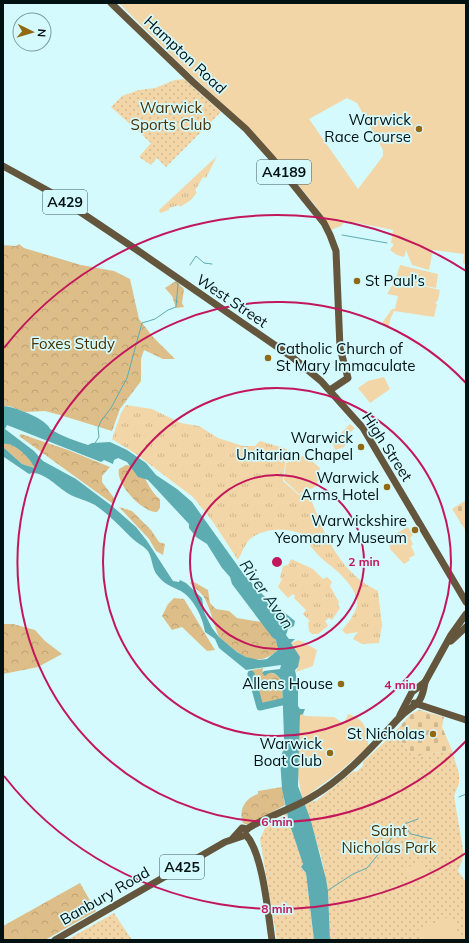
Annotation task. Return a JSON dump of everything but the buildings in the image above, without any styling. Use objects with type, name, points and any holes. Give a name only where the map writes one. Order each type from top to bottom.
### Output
[{"type":"main road","name":"Hampton Road","points":[[111,3],[193,82],[242,125],[272,157],[324,223],[333,241],[336,260],[341,353],[348,378],[330,390]]},
{"type":"main road","name":"West Street","points":[[3,166],[62,200],[292,357],[317,377],[330,390]]},
{"type":"main road","name":"High Street","points":[[330,390],[337,401],[363,428],[466,602]]},
{"type":"main road","points":[[417,704],[423,697],[425,682],[451,635],[466,614]]},
{"type":"main road","points":[[451,635],[466,627]]},
{"type":"main road","points":[[444,648],[466,627]]},
{"type":"main road","name":"Banbury Road","points":[[399,718],[411,694],[416,688],[425,682]]},
{"type":"main road","points":[[411,694],[411,701],[417,704],[466,720]]},
{"type":"main road","name":"Banbury Road","points":[[55,940],[284,810],[309,799],[363,758],[399,718],[417,704]]},
{"type":"main road","points":[[244,833],[252,843],[257,858],[272,940]]},
{"type":"green space","name":"Warwick Race Course","points":[[119,3],[466,3],[466,264],[463,263],[464,254],[433,250],[429,270],[412,265],[406,250],[404,257],[397,255],[390,250],[394,244],[391,243],[393,230],[345,221],[341,226],[331,230],[315,205],[256,135],[184,68]],"holes":[[[347,98],[357,103],[383,150],[383,156],[358,189],[309,119]]]},
{"type":"green space","name":"Warwick Sports Club","points":[[184,79],[221,112],[166,167],[157,158],[151,165],[139,157],[151,143],[111,107],[122,96],[139,90],[155,88],[175,80]]},
{"type":"green space","points":[[217,156],[206,178],[203,177],[195,191],[197,192],[191,200],[180,207],[179,205],[169,208],[169,210],[160,213],[159,210]]},
{"type":"green space","name":"Foxes Study","points":[[19,244],[24,248],[81,265],[114,271],[130,279],[139,319],[153,337],[175,359],[163,359],[144,350],[141,359],[141,381],[120,409],[112,431],[45,411],[25,412],[9,406],[3,406],[3,245],[16,246]]},
{"type":"green space","points":[[400,265],[438,274],[436,288],[403,281],[440,290],[438,300],[435,303],[437,304],[434,317],[394,311],[389,327],[382,323],[392,309],[395,309],[398,296],[387,294],[396,279]]},
{"type":"green space","points":[[176,281],[184,289],[182,303],[184,307],[176,308],[172,296],[165,288]]},
{"type":"green space","points":[[384,377],[390,389],[370,403],[358,388],[368,381]]},
{"type":"green space","points":[[126,405],[152,409],[181,423],[199,426],[218,438],[243,446],[255,446],[260,441],[287,449],[283,481],[299,495],[308,491],[326,535],[342,561],[352,573],[364,583],[378,591],[382,625],[379,643],[362,644],[353,639],[358,632],[346,634],[342,630],[356,609],[356,595],[350,584],[317,554],[303,535],[297,532],[276,530],[255,535],[248,541],[238,560],[213,522],[193,497],[136,454],[112,439],[121,413]]},
{"type":"green space","points":[[350,424],[355,428],[347,435],[349,437],[344,447],[335,450],[332,442],[337,440],[336,438]]},
{"type":"green space","points":[[21,434],[68,450],[110,467],[102,476],[102,482],[114,498],[113,504],[19,436]]},
{"type":"green space","points":[[4,443],[14,446],[23,452],[36,468],[22,464],[3,447]]},
{"type":"green space","points":[[305,455],[320,468],[317,486],[299,494],[284,480],[286,463]]},
{"type":"green space","points":[[126,465],[137,469],[151,490],[160,499],[160,508],[157,512],[151,511],[138,503],[121,482],[119,469]]},
{"type":"green space","points":[[466,500],[466,531],[452,509]]},
{"type":"green space","points":[[119,507],[132,511],[151,530],[159,542],[165,544],[163,555],[156,551],[149,539]]},
{"type":"green space","points":[[408,527],[413,535],[410,538],[413,544],[411,546],[415,555],[409,558],[410,560],[404,564],[390,549],[389,543],[395,534]]},
{"type":"green space","points":[[291,559],[313,569],[323,579],[327,577],[332,582],[330,586],[339,602],[338,605],[340,608],[332,620],[329,618],[325,621],[328,626],[318,634],[312,634],[309,631],[308,623],[310,621],[303,614],[306,610],[294,598],[295,596],[293,594],[288,598],[278,587],[282,579],[280,578],[283,566],[288,565]]},
{"type":"green space","points":[[192,581],[208,590],[210,603],[216,609],[229,611],[237,618],[261,622],[276,640],[278,650],[270,656],[262,659],[254,659],[240,654],[233,649],[219,637],[205,599],[190,583]]},
{"type":"green space","points":[[174,598],[184,599],[215,650],[207,651],[182,627],[172,630],[162,616],[168,604]]},
{"type":"green space","points":[[3,624],[13,624],[35,630],[45,641],[62,654],[38,667],[3,674]]},
{"type":"green space","points":[[299,640],[317,650],[313,666],[296,672],[298,667],[297,653],[291,643]]},
{"type":"green space","points":[[263,668],[262,673],[275,674],[279,677],[283,691],[282,704],[260,710],[249,673],[252,670]]},
{"type":"green space","points":[[419,710],[444,717],[442,727],[452,750],[413,757],[404,744],[392,735],[410,715]]},
{"type":"green space","name":"Warwick Boat Club","points":[[300,714],[305,716],[334,717],[344,724],[348,714],[359,719],[366,730],[369,746],[338,773],[302,799],[298,775]]},
{"type":"green space","name":"Saint Nicholas Park","points":[[392,735],[404,744],[413,757],[452,750],[459,774],[459,783],[454,796],[464,855],[458,871],[466,882],[466,940],[330,940],[328,891],[321,856],[305,805],[316,801],[354,771],[356,772],[363,766],[363,762]]},
{"type":"green space","points":[[282,787],[285,805],[248,825],[243,823],[241,814],[242,809],[249,798],[258,794],[258,791]]},
{"type":"green space","points":[[287,813],[303,863],[301,868],[306,873],[314,940],[277,940],[260,839],[265,828]]},
{"type":"green space","points":[[422,861],[428,876],[412,883],[405,869]]},
{"type":"green space","points":[[80,883],[96,911],[45,940],[3,940],[3,926]]},
{"type":"green space","points":[[114,913],[132,940],[67,940]]},
{"type":"green space","points":[[451,916],[461,940],[421,940],[417,931]]},
{"type":"water","points":[[3,406],[14,408],[36,417],[48,425],[50,429],[78,442],[88,445],[92,443],[110,442],[127,450],[146,463],[156,475],[177,489],[192,502],[245,576],[264,596],[295,621],[294,626],[288,629],[286,635],[289,639],[295,639],[291,643],[300,657],[298,667],[295,670],[298,685],[298,706],[300,709],[305,709],[303,714],[300,715],[298,786],[311,821],[326,879],[328,891],[330,940],[314,940],[306,873],[301,867],[303,864],[289,822],[282,789],[280,759],[283,751],[284,737],[282,681],[274,673],[270,673],[265,676],[262,673],[264,671],[280,669],[281,665],[246,670],[219,648],[215,639],[205,632],[200,615],[186,594],[171,587],[160,579],[154,570],[150,555],[146,549],[135,541],[111,517],[95,505],[71,495],[42,475],[33,473],[29,474],[4,457],[3,447],[22,464],[35,468],[30,460],[17,448],[12,445],[3,444]],"holes":[[[7,425],[101,462],[104,460],[113,464],[114,460],[118,458],[127,462],[138,477],[148,480],[189,524],[189,528],[196,537],[207,544],[222,568],[230,577],[232,584],[272,637],[276,640],[278,650],[267,659],[259,660],[246,657],[237,652],[219,637],[212,628],[204,612],[202,598],[186,583],[180,580],[179,582],[173,581],[136,527],[112,506],[76,479],[43,461],[34,451],[5,429]]]},
{"type":"waterway","points":[[342,235],[387,243]]},
{"type":"waterway","points":[[190,265],[196,256],[204,263],[212,264]]},
{"type":"waterway","points":[[95,443],[99,437],[98,428],[101,421],[111,408],[127,378],[142,323],[155,319],[168,310],[176,307],[178,284]]},
{"type":"waterway","points":[[251,674],[260,707],[290,700]]},
{"type":"waterway","points":[[459,797],[466,794]]},
{"type":"waterway","points":[[327,891],[353,874],[367,868],[399,829],[407,823],[418,819]]},
{"type":"waterway","points":[[404,825],[411,834],[432,839]]},
{"type":"place","name":"Warwick Race Course","points":[[419,129]]},
{"type":"place","name":"St Paul's","points":[[357,281]]},
{"type":"place","name":"Catholic Church of St Mary Immaculate","points":[[268,358]]},
{"type":"place","name":"Warwick Unitarian Chapel","points":[[361,447]]},
{"type":"place","name":"Warwick Arms Hotel","points":[[387,487]]},
{"type":"place","name":"Warwickshire Yeomanry Museum","points":[[415,530]]},
{"type":"place","name":"Allens House","points":[[341,684]]},
{"type":"place","name":"St Nicholas","points":[[433,734]]},
{"type":"place","name":"Warwick Boat Club","points":[[330,753]]},
{"type":"water label","name":"River Avon","points":[[267,594]]}]
